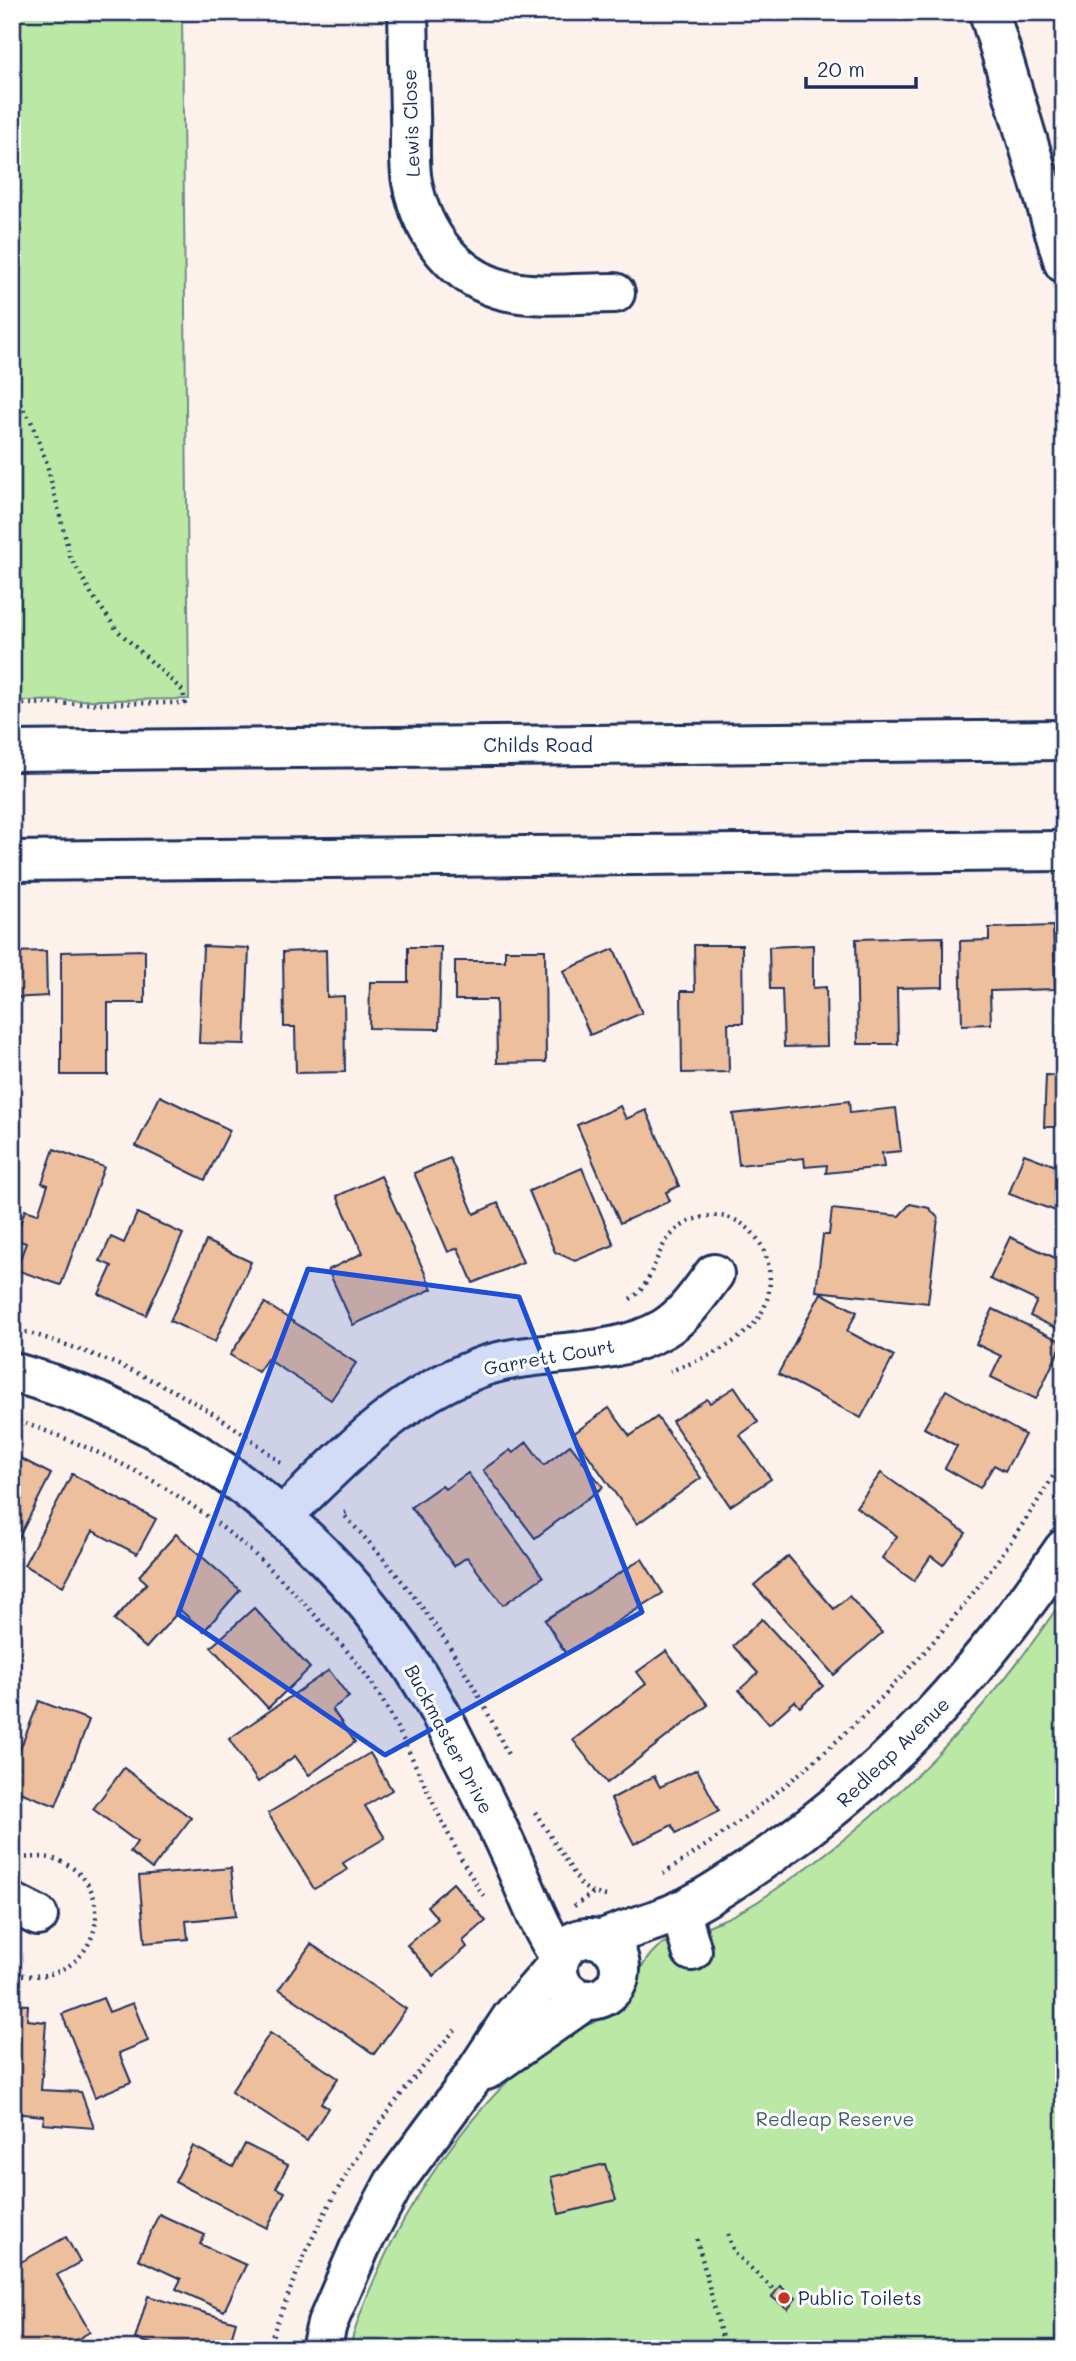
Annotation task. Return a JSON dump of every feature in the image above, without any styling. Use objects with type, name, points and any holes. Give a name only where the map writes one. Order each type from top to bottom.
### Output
[{"type":"street","name":"Lewis Close","points":[[408,12],[411,180],[420,212],[436,243],[455,265],[483,282],[507,290],[531,294],[615,293]]},
{"type":"street","points":[[989,12],[1064,263]]},
{"type":"street","name":"Childs Road","points":[[12,751],[1064,740]]},
{"type":"street","points":[[12,861],[1064,851]]},
{"type":"street","name":"Garrett Court","points":[[282,1516],[380,1423],[412,1399],[478,1368],[500,1362],[606,1348],[641,1339],[664,1328],[688,1309],[714,1275]]},
{"type":"street","name":"Buckmaster Drive","points":[[12,1372],[86,1396],[141,1420],[225,1472],[282,1516],[351,1586],[401,1650],[448,1729],[509,1851],[541,1929],[585,1954],[561,1984],[567,1992],[586,2000]]},
{"type":"street","name":"Redleap Avenue","points":[[321,2349],[327,2324],[360,2247],[394,2183],[470,2081],[512,2017],[585,1954],[680,1910],[811,1827],[868,1780],[927,1724],[977,1668],[1064,1549]]},
{"type":"street","points":[[680,1910],[692,1951]]},
{"type":"street","name":"Redleap Avenue","points":[[470,2081],[586,2000]]},
{"type":"path","points":[[12,392],[31,421],[46,461],[71,556],[86,585],[117,630],[183,691],[185,703],[12,704]]},
{"type":"path","points":[[627,1301],[646,1284],[668,1237],[694,1220],[714,1216],[733,1220],[751,1231],[766,1251],[771,1270],[770,1286],[764,1308],[750,1328],[695,1362],[658,1375]]},
{"type":"path","points":[[12,1328],[114,1363],[163,1386],[224,1421],[285,1467],[294,1457]]},
{"type":"path","points":[[12,1419],[62,1436],[136,1471],[199,1508],[271,1568],[349,1653],[379,1694],[467,1871],[489,1905]]},
{"type":"path","points":[[653,1880],[733,1828],[800,1776],[850,1732],[903,1679],[947,1629],[986,1577],[1064,1458]]},
{"type":"path","points":[[352,1504],[343,1514],[411,1590],[442,1631],[474,1686],[510,1760]]},
{"type":"path","points":[[531,1804],[582,1886],[593,1893],[611,1897]]},
{"type":"path","points":[[728,2234],[734,2252],[776,2292]]},
{"type":"path","points":[[697,2239],[725,2349]]},
{"type":"highlighted area","points":[[308,1269],[519,1297],[642,1612],[385,1755],[178,1614]]},
{"type":"green space","points":[[12,12],[182,12],[189,699],[12,701]]},
{"type":"green space","name":"Redleap Reserve","points":[[1064,1597],[1064,2349],[349,2349],[379,2270],[420,2193],[444,2157],[499,2090],[550,2045],[616,2010],[628,1995],[645,1962],[663,1943],[722,1920],[759,1901],[814,1862],[895,1796],[969,1721],[1003,1681]]},
{"type":"building","points":[[1053,926],[1055,989],[990,991],[991,1024],[962,1025],[960,941],[989,940],[989,928]]},
{"type":"building","points":[[943,937],[943,987],[897,988],[898,1044],[858,1044],[856,939]]},
{"type":"building","points":[[694,945],[742,945],[743,1023],[728,1023],[729,1072],[682,1073],[681,991],[695,991]]},
{"type":"building","points":[[813,945],[813,988],[826,987],[827,1046],[784,1047],[782,989],[770,989],[769,947]]},
{"type":"building","points":[[203,946],[249,948],[245,1044],[199,1043]]},
{"type":"building","points":[[408,947],[441,947],[439,1029],[369,1028],[370,982],[408,982]]},
{"type":"building","points":[[614,949],[642,1013],[590,1035],[563,971]]},
{"type":"building","points":[[145,950],[145,1003],[108,1003],[108,1075],[61,1075],[61,952]]},
{"type":"building","points":[[326,950],[327,997],[344,996],[345,1072],[296,1073],[295,1027],[284,1027],[283,952]]},
{"type":"building","points":[[505,950],[545,950],[546,1062],[497,1063],[496,1000],[455,1000],[455,961],[505,961]]},
{"type":"building","points":[[46,951],[47,996],[12,998],[12,952]]},
{"type":"building","points":[[1046,1075],[1064,1076],[1064,1127],[1044,1127]]},
{"type":"building","points":[[160,1096],[230,1130],[205,1180],[136,1146]]},
{"type":"building","points":[[849,1101],[850,1113],[896,1108],[901,1151],[882,1153],[884,1167],[826,1173],[827,1165],[805,1167],[804,1158],[739,1165],[733,1114]]},
{"type":"building","points":[[620,1106],[626,1119],[646,1110],[679,1186],[666,1192],[670,1201],[620,1223],[577,1125]]},
{"type":"building","points":[[54,1149],[104,1167],[61,1285],[16,1270],[26,1243],[15,1239],[25,1210],[38,1214],[48,1185],[42,1183]]},
{"type":"building","points":[[1024,1154],[1064,1169],[1064,1214],[1009,1194]]},
{"type":"building","points":[[450,1158],[474,1214],[498,1203],[523,1262],[473,1283],[458,1248],[448,1252],[414,1173]]},
{"type":"building","points":[[582,1168],[614,1245],[575,1261],[555,1252],[529,1191]]},
{"type":"building","points":[[381,1176],[432,1289],[353,1325],[328,1270],[363,1253],[337,1196]]},
{"type":"building","points":[[910,1204],[929,1208],[938,1218],[928,1303],[816,1291],[823,1235],[829,1235],[832,1209],[899,1216]]},
{"type":"building","points":[[137,1213],[183,1234],[146,1315],[99,1294],[112,1266],[100,1261],[111,1237],[124,1243]]},
{"type":"building","points":[[1010,1237],[1064,1262],[1064,1332],[1030,1316],[1037,1301],[990,1279]]},
{"type":"building","points":[[206,1241],[251,1262],[215,1342],[170,1321]]},
{"type":"building","points":[[821,1293],[857,1312],[847,1331],[894,1356],[861,1418],[778,1374]]},
{"type":"building","points":[[265,1303],[356,1363],[331,1400],[267,1359],[258,1372],[230,1355]]},
{"type":"building","points":[[993,1309],[1063,1342],[1036,1399],[991,1377],[1001,1356],[976,1344]]},
{"type":"building","points":[[735,1387],[758,1422],[740,1435],[771,1479],[730,1506],[672,1421],[707,1399],[710,1403]]},
{"type":"building","points":[[946,1390],[1025,1435],[1005,1471],[994,1465],[980,1488],[945,1468],[957,1446],[924,1428]]},
{"type":"building","points":[[609,1408],[630,1436],[657,1417],[701,1478],[637,1524],[573,1434]]},
{"type":"building","points":[[527,1442],[544,1465],[570,1445],[603,1487],[535,1538],[483,1470],[510,1450],[513,1453]]},
{"type":"building","points":[[12,1454],[51,1474],[12,1551]]},
{"type":"building","points":[[468,1473],[543,1577],[503,1605],[467,1557],[454,1566],[411,1507],[442,1485],[445,1489]]},
{"type":"building","points":[[881,1473],[966,1533],[943,1565],[931,1556],[914,1581],[882,1558],[897,1536],[856,1507]]},
{"type":"building","points":[[72,1474],[156,1519],[137,1554],[93,1531],[63,1586],[24,1565]]},
{"type":"building","points":[[176,1534],[240,1590],[204,1631],[180,1610],[146,1648],[114,1620],[147,1583],[139,1576]]},
{"type":"building","points":[[788,1556],[834,1609],[849,1596],[882,1633],[834,1675],[754,1585]]},
{"type":"building","points":[[642,1559],[663,1593],[566,1654],[545,1620]]},
{"type":"building","points":[[254,1608],[310,1668],[268,1708],[211,1647]]},
{"type":"building","points":[[762,1619],[823,1686],[800,1707],[795,1701],[769,1724],[739,1690],[758,1673],[733,1646]]},
{"type":"building","points":[[666,1651],[708,1705],[607,1783],[573,1740],[646,1684],[637,1672]]},
{"type":"building","points":[[329,1670],[349,1697],[332,1709],[355,1742],[309,1775],[295,1756],[258,1782],[229,1739]]},
{"type":"building","points":[[39,1701],[89,1720],[56,1806],[12,1789],[12,1770]]},
{"type":"building","points":[[370,1753],[392,1790],[365,1806],[385,1838],[343,1863],[347,1870],[314,1889],[268,1813]]},
{"type":"building","points":[[124,1768],[191,1818],[152,1869],[130,1852],[137,1842],[93,1809]]},
{"type":"building","points":[[697,1769],[719,1811],[676,1833],[672,1825],[634,1844],[611,1799],[654,1776],[660,1787]]},
{"type":"building","points":[[231,1868],[236,1916],[186,1921],[188,1939],[145,1943],[139,1876]]},
{"type":"building","points":[[453,1883],[486,1921],[463,1941],[467,1947],[434,1976],[407,1945],[438,1919],[427,1906]]},
{"type":"building","points":[[311,1944],[406,2009],[374,2054],[279,1989]]},
{"type":"building","points":[[103,1998],[109,2012],[133,2003],[148,2041],[119,2053],[131,2082],[95,2097],[62,2014]]},
{"type":"building","points":[[12,2004],[28,2005],[27,2020],[46,2022],[41,2090],[81,2092],[94,2128],[43,2124],[44,2116],[12,2113]]},
{"type":"building","points":[[270,2033],[338,2078],[321,2103],[328,2108],[307,2141],[231,2092]]},
{"type":"building","points":[[245,2144],[288,2165],[276,2188],[285,2192],[267,2228],[175,2182],[193,2146],[233,2167]]},
{"type":"building","points":[[605,2164],[616,2200],[559,2214],[551,2177]]},
{"type":"building","points":[[159,2214],[205,2235],[200,2244],[246,2265],[224,2311],[176,2289],[181,2279],[138,2259]]},
{"type":"building","points":[[66,2237],[80,2262],[57,2275],[90,2332],[60,2349],[12,2349],[12,2267]]},
{"type":"building","name":"Public Toilets","points":[[780,2286],[796,2298],[788,2309],[772,2297]]},
{"type":"building","points":[[148,2296],[236,2322],[228,2349],[169,2349],[135,2339]]},
{"type":"place","name":"Public Toilets","points":[[784,2298]]}]
